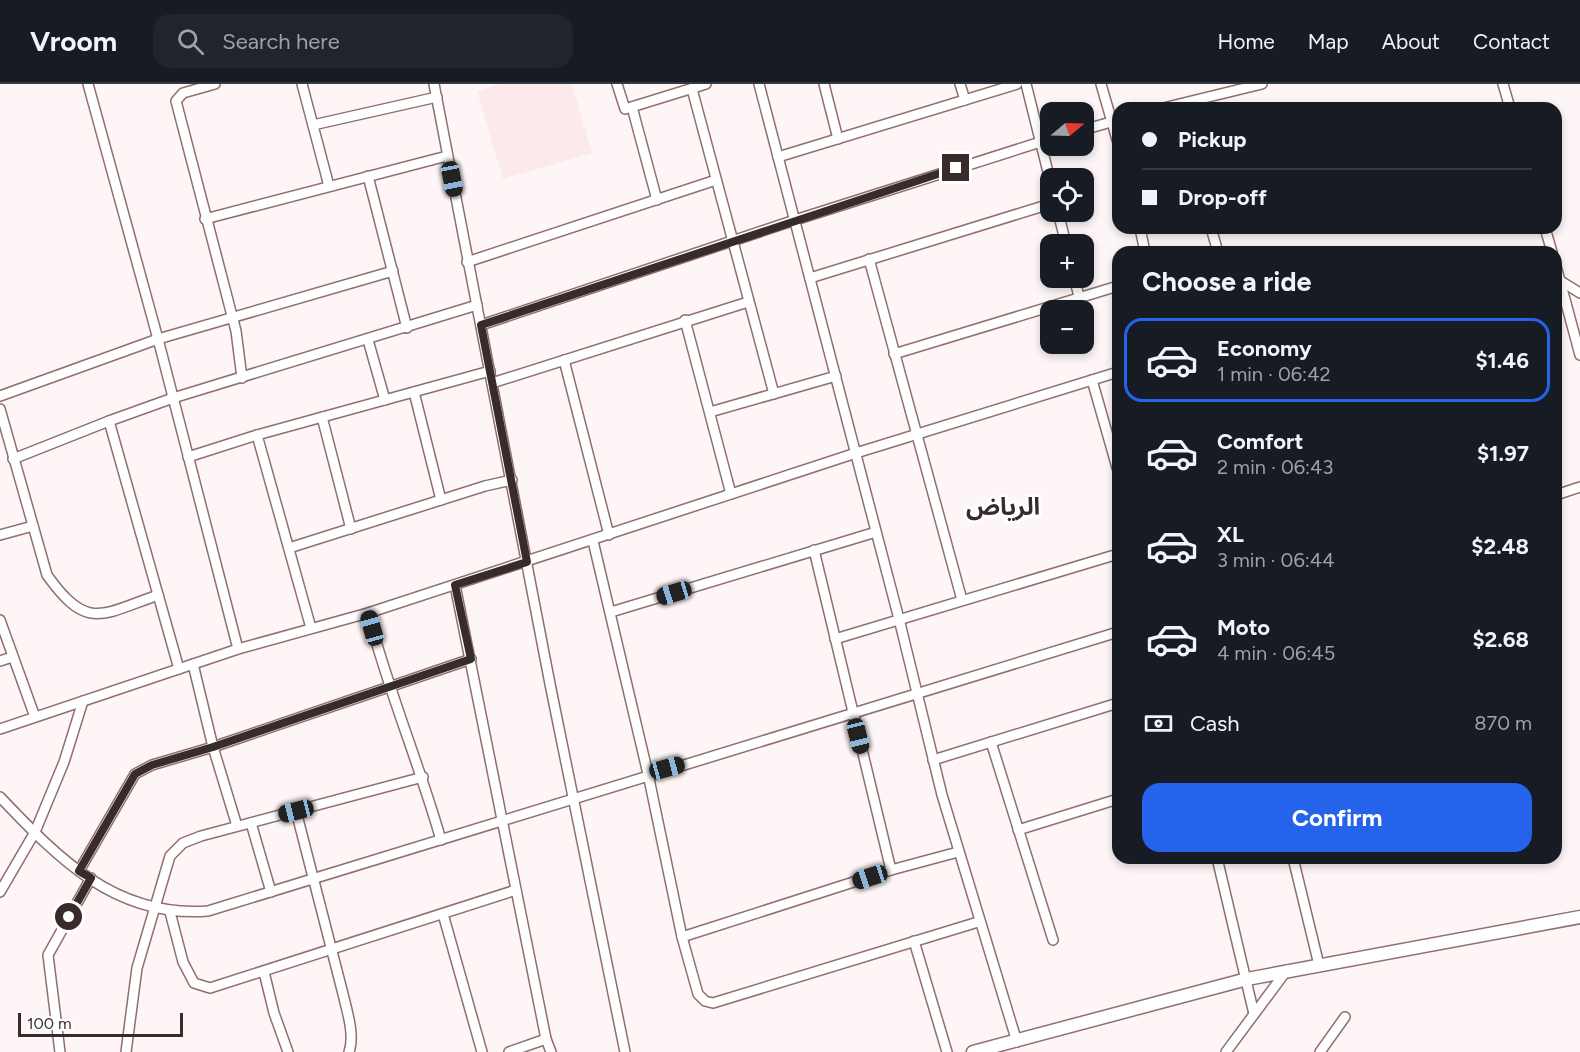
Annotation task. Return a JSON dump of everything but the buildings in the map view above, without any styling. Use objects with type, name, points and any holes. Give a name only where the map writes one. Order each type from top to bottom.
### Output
[{"type":"street","points":[[88,84],[159,339],[238,649]]},
{"type":"street","points":[[215,84],[183,93],[176,101],[233,316],[242,378]]},
{"type":"street","points":[[302,84],[329,186]]},
{"type":"street","points":[[434,84],[467,262],[625,1052]]},
{"type":"street","points":[[617,84],[625,109],[706,84]]},
{"type":"street","points":[[759,84],[899,619],[933,760],[978,922],[1017,1042]]},
{"type":"street","points":[[824,84],[838,139]]},
{"type":"street","points":[[960,84],[964,100]]},
{"type":"street","points":[[778,157],[1017,84]]},
{"type":"street","points":[[1026,84],[1040,125]]},
{"type":"street","points":[[1101,84],[1112,115]]},
{"type":"street","points":[[1187,102],[1262,84]]},
{"type":"street","points":[[1503,84],[1508,102]]},
{"type":"street","points":[[692,89],[774,394]]},
{"type":"street","points":[[313,125],[437,97]]},
{"type":"street","points":[[632,107],[657,200]]},
{"type":"street","points":[[1094,127],[1112,122]]},
{"type":"street","points":[[481,325],[795,220],[1040,142]]},
{"type":"street","points":[[206,219],[447,156]]},
{"type":"street","points":[[368,176],[407,328]]},
{"type":"street","points":[[467,262],[716,180]]},
{"type":"street","points":[[810,278],[1040,207]]},
{"type":"street","points":[[869,259],[963,600]]},
{"type":"street","points":[[0,396],[159,339],[393,271]]},
{"type":"street","points":[[1562,282],[1580,293]]},
{"type":"street","points":[[1077,288],[1079,296]]},
{"type":"street","points":[[894,354],[1112,288]]},
{"type":"street","points":[[1562,291],[1580,355]]},
{"type":"street","points":[[492,383],[685,320],[748,302]]},
{"type":"street","points":[[13,459],[173,398],[477,305]]},
{"type":"street","points":[[685,320],[731,494]]},
{"type":"street","points":[[368,340],[385,400]]},
{"type":"street","points":[[564,360],[609,535]]},
{"type":"street","points":[[188,457],[257,435],[490,371]]},
{"type":"street","points":[[0,729],[238,649],[368,613],[856,453],[1112,374]]},
{"type":"street","points":[[710,412],[836,376]]},
{"type":"street","points":[[1092,380],[1112,450]]},
{"type":"street","points":[[414,392],[441,500]]},
{"type":"street","points":[[0,409],[47,575],[63,597],[86,614],[104,614],[158,595]]},
{"type":"street","points":[[322,417],[351,529]]},
{"type":"street","points":[[109,421],[179,669]]},
{"type":"street","points":[[257,435],[311,628]]},
{"type":"street","points":[[289,548],[512,480]]},
{"type":"street","points":[[1562,493],[1580,488]]},
{"type":"street","points":[[0,536],[33,526]]},
{"type":"street","points":[[611,612],[876,532]]},
{"type":"street","points":[[593,540],[648,774],[682,938],[698,994],[705,1001],[713,1003],[978,922]]},
{"type":"street","points":[[814,550],[891,870]]},
{"type":"street","points":[[835,639],[1112,556]]},
{"type":"street","points":[[455,585],[546,1039],[551,1052]]},
{"type":"street","points":[[368,613],[423,777],[441,840]]},
{"type":"street","points":[[0,620],[35,717]]},
{"type":"street","points":[[0,797],[79,871],[126,900],[170,912],[208,911],[648,774],[1112,634]]},
{"type":"street","points":[[0,661],[12,657]]},
{"type":"street","points":[[79,871],[135,774],[152,765],[213,747],[471,659]]},
{"type":"street","points":[[193,664],[213,747],[237,826]]},
{"type":"street","points":[[0,892],[35,832],[64,762],[83,701]]},
{"type":"street","points":[[933,760],[1112,706]]},
{"type":"street","points":[[991,742],[1053,940]]},
{"type":"street","points":[[126,1052],[137,968],[170,856],[176,849],[183,843],[201,836],[423,777]]},
{"type":"street","points":[[1018,830],[1112,801]]},
{"type":"street","points":[[296,811],[315,879],[349,1024],[352,1046],[349,1052]]},
{"type":"street","points":[[251,823],[271,892]]},
{"type":"street","points":[[682,938],[891,870],[958,852]]},
{"type":"street","points":[[1218,864],[1254,1014]]},
{"type":"street","points":[[1294,864],[1319,965]]},
{"type":"street","points":[[60,1052],[48,955],[91,878]]},
{"type":"street","points":[[170,912],[183,962],[194,982],[210,988],[516,890]]},
{"type":"street","points":[[443,914],[482,1052]]},
{"type":"street","points":[[973,1052],[1287,970],[1478,938],[1580,917]]},
{"type":"street","points":[[914,941],[947,1052]]},
{"type":"street","points":[[1226,1052],[1287,970]]},
{"type":"street","points":[[264,972],[274,1014],[288,1052]]},
{"type":"street","points":[[1320,1052],[1345,1017]]},
{"type":"street","points":[[509,1052],[546,1039]]},
{"type":"shaded area","points":[[499,84],[572,84],[592,153],[503,179],[477,91]]},
{"type":"district","name":"الرياض","points":[[1003,507]]},
{"type":"route","points":[[69,917],[91,878],[79,871],[135,774],[152,765],[213,747],[471,659],[455,585],[527,562],[481,325],[956,168]]}]
